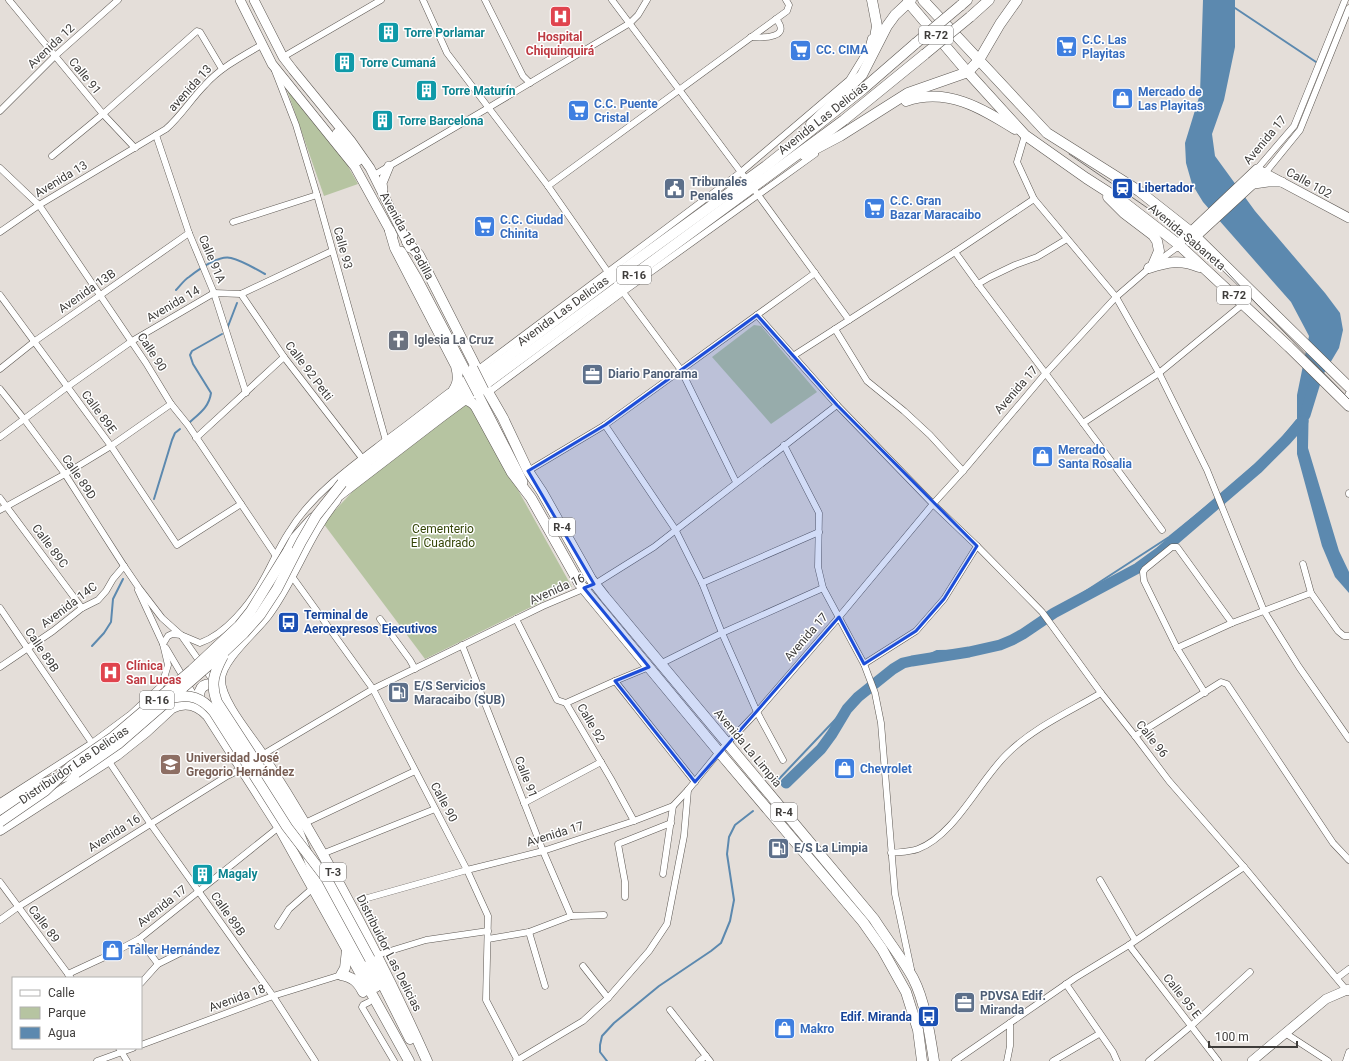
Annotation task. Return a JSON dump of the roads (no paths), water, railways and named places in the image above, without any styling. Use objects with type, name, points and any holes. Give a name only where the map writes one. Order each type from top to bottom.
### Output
[{"type":"main road","points":[[872,0],[877,26],[873,52]]},
{"type":"main road","name":"R-72","points":[[923,0],[980,60]]},
{"type":"main road","name":"Avenida Las Delicias","points":[[342,489],[371,459],[443,405],[483,381],[615,282],[770,169],[844,120],[989,0]]},
{"type":"main road","points":[[770,169],[840,136],[908,93],[966,70],[980,60],[1000,24],[1017,0]]},
{"type":"main road","points":[[770,169],[862,75],[887,26],[908,1]]},
{"type":"main road","name":"R-72","points":[[908,1],[966,70]]},
{"type":"main road","name":"Avenida Las Delicias","points":[[770,169],[964,3]]},
{"type":"main road","name":"Avenida Sabaneta","points":[[980,60],[1047,133],[1139,191],[1193,234],[1299,338],[1344,379],[1349,388]]},
{"type":"main road","name":"Avenida Sabaneta","points":[[966,70],[1025,135],[1125,203],[1179,247],[1209,272],[1289,347],[1332,390],[1348,400]]},
{"type":"main road","points":[[881,110],[917,97],[939,96],[962,101],[990,114],[1025,135]]},
{"type":"main road","points":[[1097,185],[1124,213],[1153,235],[1158,241],[1159,251],[1151,267]]},
{"type":"main road","points":[[390,231],[395,248],[456,366],[459,375],[458,382],[443,405]]},
{"type":"main road","points":[[407,242],[419,256],[503,418],[528,471]]},
{"type":"main road","points":[[1151,267],[1166,262],[1183,261],[1198,266],[1209,272]]},
{"type":"main road","name":"Avenida Las Delicias","points":[[342,489],[464,400],[483,381]]},
{"type":"main road","points":[[455,387],[483,381]]},
{"type":"main road","points":[[464,400],[473,403],[476,407],[512,473],[530,498]]},
{"type":"main road","name":"R-4","points":[[528,471],[542,492],[595,584]]},
{"type":"main road","name":"R-16","points":[[0,822],[44,791],[71,766],[113,737],[192,670],[239,626],[259,598],[295,538],[342,489]]},
{"type":"main road","name":"R-16","points":[[0,810],[42,784],[76,773],[118,744],[225,651],[260,615],[277,589],[316,516],[342,489]]},
{"type":"main road","name":"Distribuidor Las Delicias","points":[[342,489],[323,516],[280,596],[267,616],[239,648],[229,657],[222,670],[220,680],[222,693],[227,703],[305,823],[322,854],[373,957],[400,1002],[427,1061]]},
{"type":"main road","name":"R-4","points":[[530,498],[579,583],[584,588]]},
{"type":"main road","name":"Avenida La Limpia","points":[[595,584],[660,664],[874,919],[912,977],[918,990],[931,1038],[934,1061]]},
{"type":"main road","name":"Avenida La Limpia","points":[[584,588],[719,752],[863,922],[882,949],[906,992],[918,1030],[922,1061]]},
{"type":"main road","points":[[225,651],[216,669],[214,679],[213,693],[217,702],[295,823],[318,883],[392,1018],[409,1061]]},
{"type":"main road","points":[[202,710],[198,696],[201,688],[205,685],[212,684],[222,693]]},
{"type":"main road","points":[[171,699],[180,696],[192,696],[208,706],[214,712],[287,827],[326,878],[373,957],[420,1061]]},
{"type":"main road","name":"Distribuidor Las Delicias","points":[[0,830],[108,760],[146,732],[176,706],[185,704],[194,705],[202,710]]},
{"type":"main road","name":"T-3","points":[[202,710],[208,716],[279,827],[409,1061]]},
{"type":"main road","points":[[347,950],[345,968],[341,975],[349,976],[358,982],[369,1002],[409,1061]]},
{"type":"street","name":"Calle 91","points":[[9,0],[103,114],[135,148]]},
{"type":"street","name":"Avenida 12","points":[[0,111],[55,56],[118,0]]},
{"type":"street","name":"Avenida 18 Padilla","points":[[240,0],[272,64],[355,167],[390,231],[433,300]]},
{"type":"street","name":"Avenida 18 Padilla","points":[[254,0],[293,70],[351,141],[374,175],[407,242],[433,300],[512,452],[530,498]]},
{"type":"street","points":[[284,56],[381,0]]},
{"type":"street","points":[[422,0],[447,53],[548,186],[615,282],[681,370],[736,482]]},
{"type":"street","points":[[485,0],[523,76],[530,83]]},
{"type":"street","points":[[489,0],[530,83]]},
{"type":"street","points":[[612,0],[750,184],[849,320]]},
{"type":"street","points":[[306,106],[319,113],[329,123],[364,170],[374,175],[630,23],[638,15],[647,0]]},
{"type":"street","name":"Avenida Las Delicias","points":[[750,184],[849,80],[868,49],[872,35],[872,16],[869,0]]},
{"type":"street","name":"Avenida 17","points":[[1326,57],[1345,0]]},
{"type":"street","points":[[548,186],[787,11],[788,3]]},
{"type":"street","name":"Avenida 17","points":[[364,899],[467,870],[543,851],[634,821],[673,806],[839,617],[933,504],[1045,374],[1116,297],[1151,267],[1179,247],[1208,219],[1249,185],[1262,171],[1297,128],[1326,57],[1349,8]]},
{"type":"street","points":[[752,37],[765,38],[778,34],[781,30],[781,25],[776,19]]},
{"type":"street","points":[[768,25],[770,34],[773,36]]},
{"type":"street","points":[[52,156],[103,114],[197,31],[200,32],[222,69]]},
{"type":"street","name":"avenida 13","points":[[135,148],[166,129],[174,122],[205,85],[222,69],[263,44]]},
{"type":"street","name":"Calle 93","points":[[272,64],[296,125],[386,441]]},
{"type":"street","name":"Avenida 17","points":[[1262,171],[1297,128]]},
{"type":"street","name":"Calle 91A","points":[[156,135],[189,234],[214,293],[246,393]]},
{"type":"street","points":[[1025,135],[1017,162],[1034,199],[1116,297],[1160,373],[1207,470],[1264,611],[1299,667],[1349,739]]},
{"type":"street","name":"Avenida Las Delicias","points":[[483,381],[615,282],[750,184],[840,136]]},
{"type":"street","name":"Avenida 13","points":[[0,232],[39,205],[135,148]]},
{"type":"street","points":[[383,193],[382,183],[389,166]]},
{"type":"street","name":"Calle 90","points":[[0,168],[39,205],[132,341],[171,404],[196,438],[276,556]]},
{"type":"street","name":"Calle 102","points":[[1262,171],[1349,218]]},
{"type":"street","points":[[1249,185],[1268,182],[1283,182]]},
{"type":"street","points":[[233,222],[317,195]]},
{"type":"street","points":[[793,356],[955,252],[1034,199]]},
{"type":"street","name":"Avenida 13B","points":[[0,369],[35,341],[189,234]]},
{"type":"street","points":[[978,284],[990,276],[1014,265],[1037,257],[1067,239]]},
{"type":"street","name":"Avenida 14","points":[[0,437],[132,341],[214,293],[242,294],[332,251]]},
{"type":"street","points":[[955,252],[1162,530]]},
{"type":"street","points":[[528,471],[605,425],[815,273]]},
{"type":"street","name":"Calle 92 Petti","points":[[242,294],[284,358],[362,458]]},
{"type":"street","name":"Calle 89E","points":[[0,295],[111,446],[177,545],[241,504]]},
{"type":"street","points":[[1083,423],[1160,373],[1243,304]]},
{"type":"street","name":"Calle 96","points":[[757,315],[837,405],[933,504],[1042,612],[1101,693],[1169,781],[1244,867],[1348,991]]},
{"type":"street","points":[[835,329],[867,381],[904,411],[930,435],[963,471]]},
{"type":"street","points":[[196,438],[284,358]]},
{"type":"street","points":[[202,710],[163,644],[168,636],[172,634],[181,635],[200,643],[210,640],[219,634],[244,607],[263,582],[289,531],[304,512],[336,480],[362,458],[455,387]]},
{"type":"street","name":"Calle 89D","points":[[0,389],[65,474],[134,581]]},
{"type":"street","points":[[0,510],[65,474],[111,446],[171,404]]},
{"type":"street","name":"Avenida 16","points":[[262,755],[373,689],[516,619],[595,584],[654,547],[837,405]]},
{"type":"street","points":[[605,425],[676,530],[702,583],[722,633],[757,712],[783,760]]},
{"type":"street","points":[[784,445],[819,513],[818,567],[823,588],[864,664],[874,693],[881,723],[894,894],[912,977]]},
{"type":"street","name":"Avenida 18 Padilla","points":[[512,452],[528,471]]},
{"type":"street","name":"Calle 89C","points":[[0,498],[82,608]]},
{"type":"street","points":[[702,583],[819,532]]},
{"type":"street","points":[[864,664],[916,630],[944,599],[977,546]]},
{"type":"street","points":[[1205,693],[1176,648],[1144,581],[1143,572],[1172,547],[1176,548],[1181,552],[1232,623]]},
{"type":"street","points":[[1303,564],[1311,593],[1338,631],[1344,636],[1349,636]]},
{"type":"street","name":"Avenida 14C","points":[[0,667],[53,631],[82,608],[98,600],[124,566]]},
{"type":"street","name":"Calle 90","points":[[291,575],[373,689],[467,870],[488,916],[486,1000],[517,1061]]},
{"type":"street","points":[[134,581],[162,618],[181,635],[222,693]]},
{"type":"street","name":"Distribuidor Las Delicias","points":[[0,802],[92,744],[131,714],[160,687],[168,665],[163,644],[134,581]]},
{"type":"street","points":[[660,664],[722,633],[823,588]]},
{"type":"street","points":[[1176,648],[1232,623],[1311,593]]},
{"type":"street","name":"Calle 89B","points":[[0,608],[92,744]]},
{"type":"street","points":[[380,619],[410,660],[414,669]]},
{"type":"street","name":"Calle 92","points":[[516,619],[557,700],[566,703],[634,821]]},
{"type":"street","name":"Calle 91","points":[[462,646],[543,851],[571,916]]},
{"type":"street","points":[[566,703],[649,667]]},
{"type":"street","points":[[615,681],[695,782]]},
{"type":"street","points":[[1135,736],[1221,682],[1227,684],[1333,842],[1349,860]]},
{"type":"street","points":[[891,853],[917,850],[932,843],[948,828],[1006,755],[1028,736],[1101,693]]},
{"type":"street","name":"Calle 89B","points":[[108,760],[150,823],[273,996],[315,1061]]},
{"type":"street","points":[[524,803],[601,762]]},
{"type":"street","points":[[305,823],[415,771]]},
{"type":"street","name":"Avenida 16","points":[[0,920],[150,823],[227,776],[235,772],[244,772]]},
{"type":"street","points":[[517,1061],[583,1021],[608,998],[649,951],[667,924],[684,836],[688,790]]},
{"type":"street","points":[[663,874],[673,806]]},
{"type":"street","points":[[322,854],[435,809]]},
{"type":"street","points":[[625,897],[618,844],[671,823]]},
{"type":"street","name":"Avenida 17","points":[[70,976],[139,939],[279,827]]},
{"type":"street","points":[[955,1061],[1085,971],[1129,945],[1244,867]]},
{"type":"street","points":[[1100,880],[1135,940]]},
{"type":"street","name":"Calle 89","points":[[0,882],[70,976]]},
{"type":"street","points":[[278,926],[289,909],[313,888]]},
{"type":"street","points":[[488,938],[529,932],[571,916],[604,915]]},
{"type":"street","points":[[373,957],[426,940],[488,931]]},
{"type":"street","points":[[529,932],[545,986]]},
{"type":"street","points":[[139,939],[158,964]]},
{"type":"street","name":"Calle 95 E","points":[[1129,945],[1218,1061]]},
{"type":"street","points":[[142,982],[158,964],[184,951]]},
{"type":"street","points":[[583,966],[608,998]]},
{"type":"street","points":[[1337,978],[1349,969]]},
{"type":"street","points":[[1149,1061],[1191,1026],[1250,972]]},
{"type":"street","name":"Avenida 18","points":[[142,1045],[273,996],[341,975]]},
{"type":"street","points":[[1066,984],[1099,1034],[1113,1052],[1117,1061]]},
{"type":"street","points":[[1252,1061],[1326,999],[1348,991]]},
{"type":"street","points":[[369,1002],[363,1005],[363,1010],[394,1061]]},
{"type":"street","points":[[670,1010],[708,1059],[699,1061]]},
{"type":"street","points":[[1007,1061],[1010,1046],[1010,1023]]},
{"type":"street","points":[[1285,1032],[1328,1061]]},
{"type":"street","points":[[1052,1061],[1099,1034]]},
{"type":"street","points":[[97,1061],[104,1060],[120,1050],[127,1061]]},
{"type":"street","points":[[1346,1061],[1349,1052]]},
{"type":"water","points":[[1203,0],[1235,0],[1235,47],[1224,100],[1212,134],[1215,156],[1255,211],[1325,293],[1340,313],[1343,330],[1339,348],[1317,385],[1309,395],[1308,448],[1339,551],[1349,572],[1349,593],[1335,577],[1322,546],[1297,454],[1297,395],[1309,336],[1291,302],[1203,202],[1192,184],[1186,163],[1185,143],[1200,94]]},
{"type":"waterway","points":[[1235,8],[1316,62]]},
{"type":"waterway","points":[[176,290],[187,278],[203,267],[215,261],[226,258],[240,261],[265,274]]},
{"type":"waterway","points":[[227,329],[237,303]]},
{"type":"waterway","points":[[190,422],[201,413],[206,406],[211,393],[193,364],[190,355],[192,351],[222,334]]},
{"type":"waterway","points":[[1305,415],[1317,376]]},
{"type":"waterway","points":[[1220,496],[1275,447],[1297,420]]},
{"type":"waterway","points":[[786,783],[821,749],[847,709],[858,697],[893,669],[903,663],[969,652],[1000,645],[1023,634],[1054,613],[1138,568],[1160,552],[1258,468],[1303,421]]},
{"type":"waterway","points":[[154,499],[172,440],[175,433],[180,429]]},
{"type":"waterway","points":[[873,681],[937,651],[995,650],[1169,537],[1216,499]]},
{"type":"waterway","points":[[92,646],[104,633],[111,622],[113,599],[123,579]]},
{"type":"waterway","points":[[778,780],[869,684]]},
{"type":"waterway","points":[[607,1061],[600,1052],[600,1045],[602,1036],[614,1023],[659,986],[721,943],[730,921],[734,900],[727,854],[729,837],[735,825],[753,811]]},
{"type":"tram line","points":[[1069,154],[1199,245],[1217,261],[1349,399]]},
{"type":"place","name":"Hospital Chiquinquirá","points":[[560,16]]},
{"type":"place","name":"Torre Porlamar","points":[[388,33]]},
{"type":"place","name":"C.C. Las Playitas","points":[[1067,47]]},
{"type":"place","name":"CC. CIMA","points":[[800,50]]},
{"type":"place","name":"Torre Cumaná","points":[[344,63]]},
{"type":"place","name":"Torre Maturín","points":[[427,91]]},
{"type":"place","name":"Mercado de Las Playitas","points":[[1122,99]]},
{"type":"place","name":"C.C. Puente Cristal","points":[[578,111]]},
{"type":"place","name":"Torre Barcelona","points":[[383,121]]},
{"type":"place","name":"Libertador","points":[[1123,188]]},
{"type":"place","name":"Tribunales Penales","points":[[675,189]]},
{"type":"place","name":"C.C. Gran Bazar Maracaibo","points":[[875,208]]},
{"type":"place","name":"C.C. Ciudad Chinita","points":[[485,227]]},
{"type":"place","name":"Iglesia La Cruz","points":[[398,340]]},
{"type":"place","name":"Diario Panorama","points":[[592,374]]},
{"type":"place","name":"Mercado Santa Rosalia","points":[[1042,457]]},
{"type":"place","name":"Terminal de Aeroexpresos Ejecutivos","points":[[288,622]]},
{"type":"place","name":"Clínica San Lucas","points":[[110,673]]},
{"type":"place","name":"E/S Servicios Maracaibo (SUB)","points":[[398,693]]},
{"type":"place","name":"Universidad José Gregorio Hernández","points":[[171,765]]},
{"type":"place","name":"Chevrolet","points":[[845,769]]},
{"type":"place","name":"E/S La Limpia","points":[[778,848]]},
{"type":"place","name":"Magaly","points":[[203,874]]},
{"type":"place","name":"Taller Hernández","points":[[113,950]]},
{"type":"place","name":"PDVSA Edif. Miranda","points":[[965,1003]]},
{"type":"place","name":"Edif. Miranda","points":[[928,1017]]},
{"type":"place","name":"Makro","points":[[785,1029]]},
{"type":"park label","name":"Cementerio El Cuadrado","points":[[443,536]]}]
